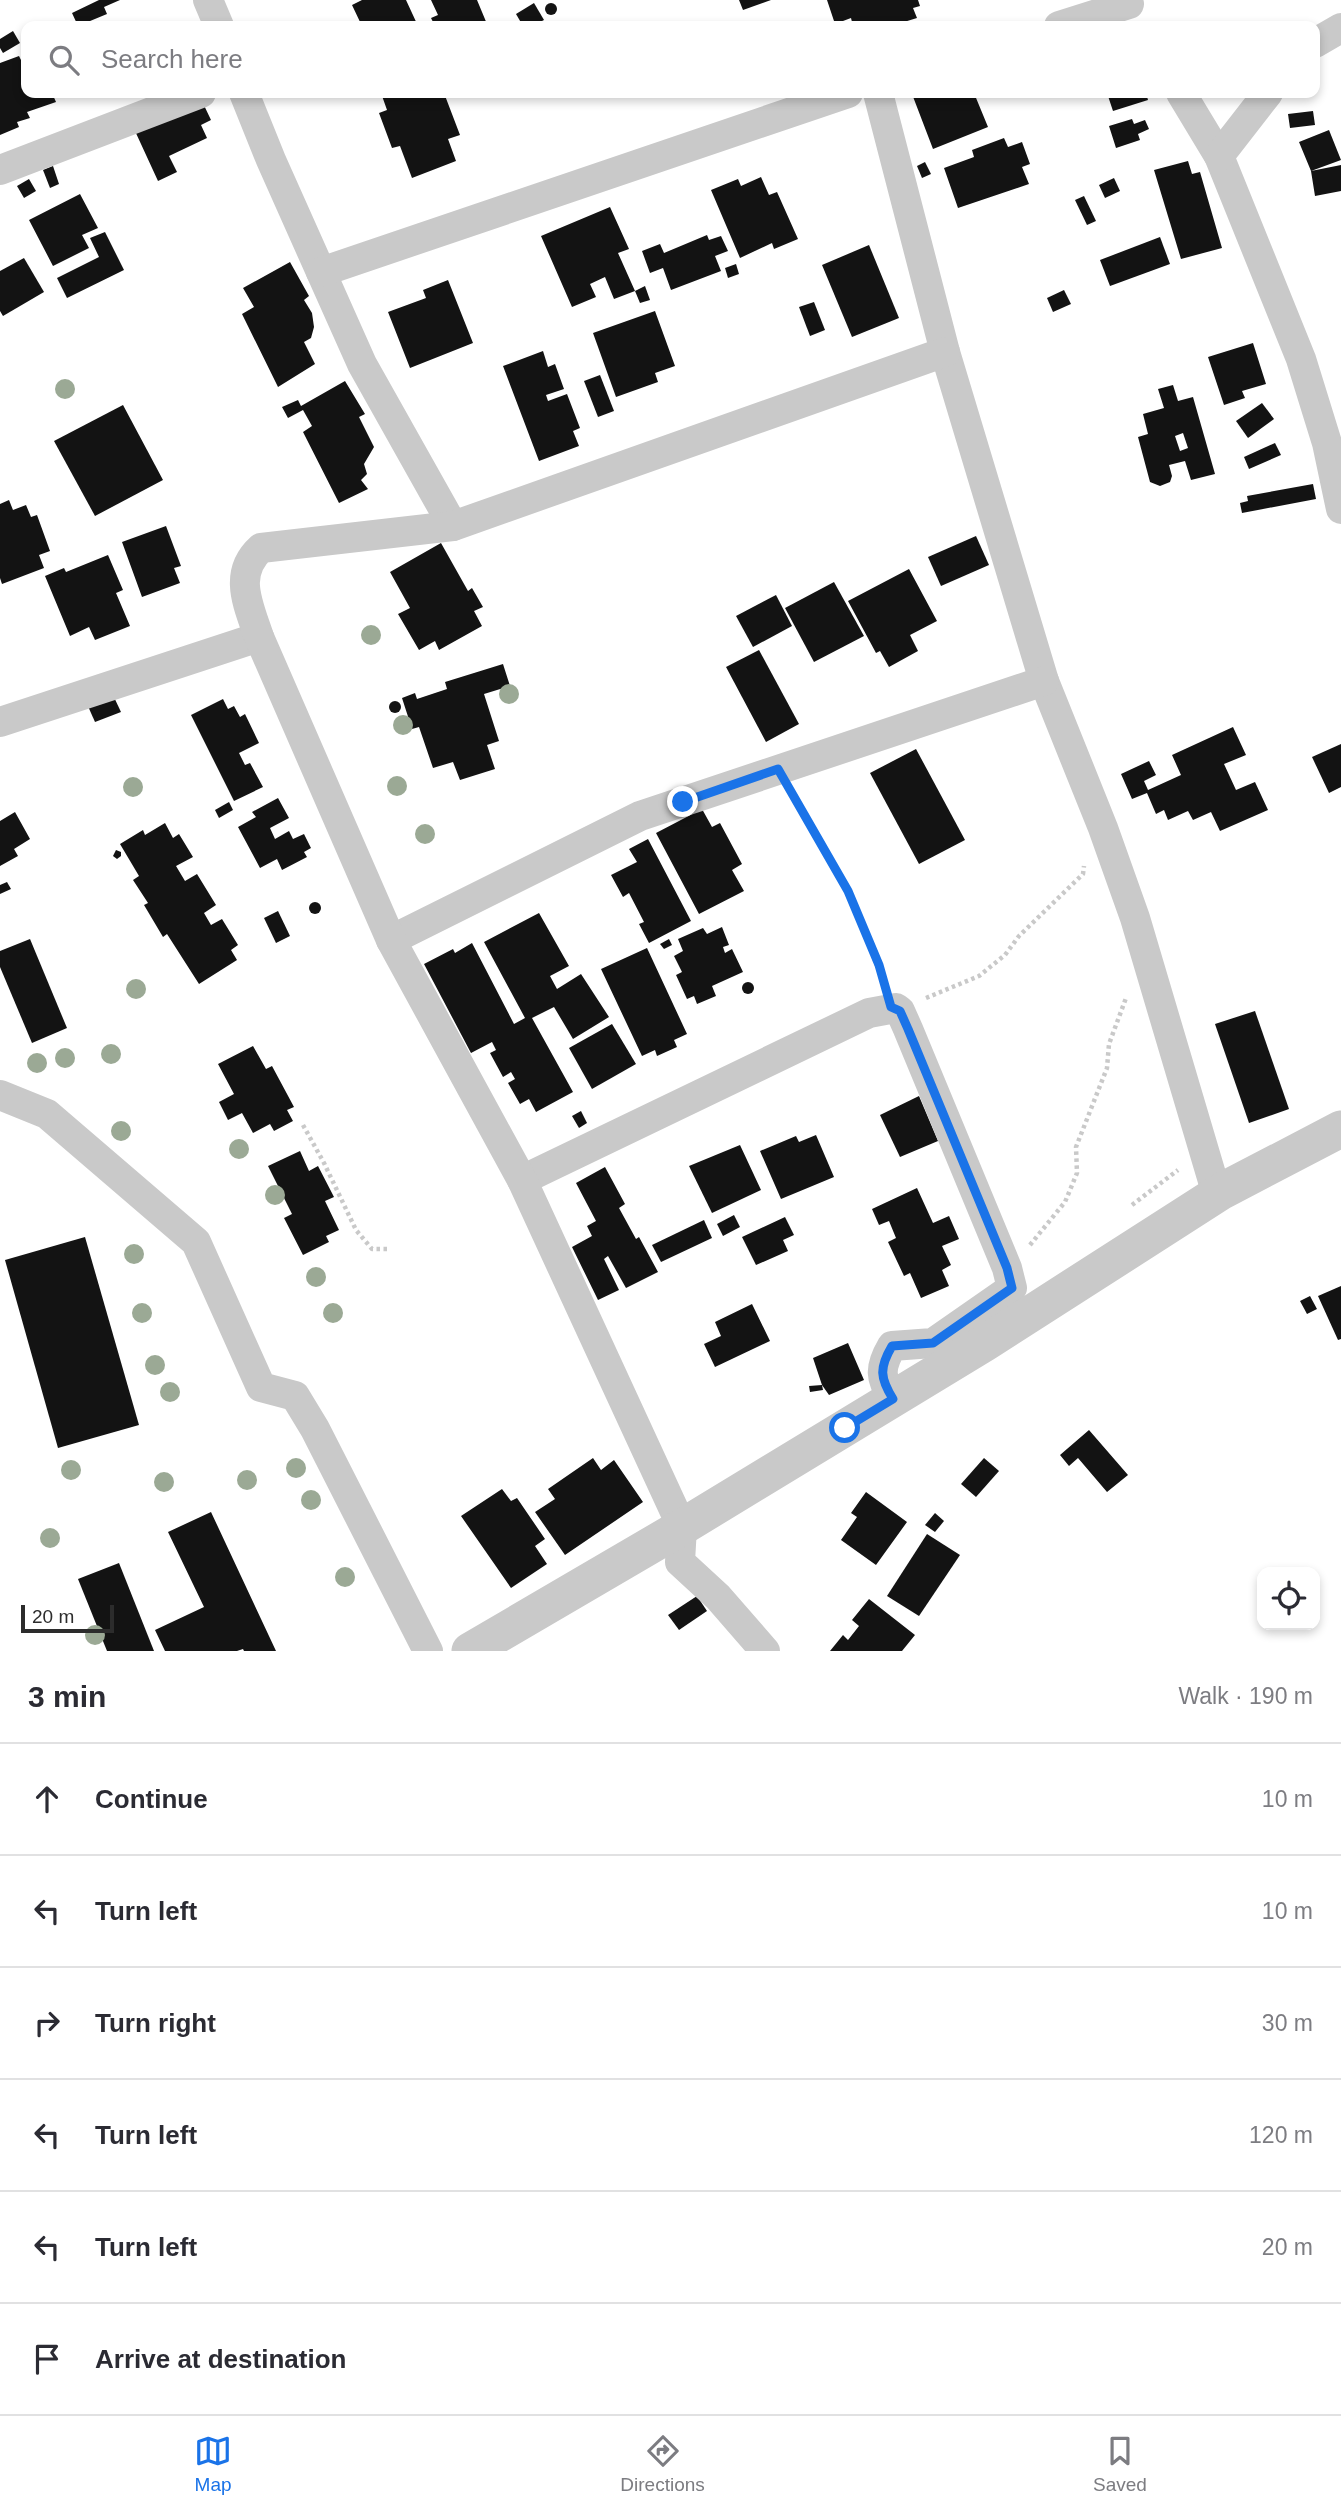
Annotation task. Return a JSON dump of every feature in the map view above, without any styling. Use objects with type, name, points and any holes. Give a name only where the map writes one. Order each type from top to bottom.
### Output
[{"type":"street","points":[[208,0],[217,21]]},
{"type":"street","points":[[1082,21],[1133,10]]},
{"type":"street","points":[[1320,40],[1341,28]]},
{"type":"street","points":[[0,170],[188,98]]},
{"type":"street","points":[[246,98],[362,364],[453,526]]},
{"type":"street","points":[[321,272],[834,98]]},
{"type":"street","points":[[879,98],[946,352],[1044,681],[1103,828],[1135,918],[1213,1181],[1222,1191]]},
{"type":"street","points":[[1184,98],[1219,156],[1301,359],[1327,443],[1341,509]]},
{"type":"street","points":[[1219,156],[1264,98]]},
{"type":"street","points":[[765,1651],[718,1597],[680,1562],[682,1527],[522,1181],[391,940],[259,637],[243,588],[247,564],[261,548],[453,526],[946,352]]},
{"type":"street","points":[[0,722],[259,637]]},
{"type":"street","points":[[391,940],[640,816],[1044,681]]},
{"type":"street","points":[[522,1181],[869,1013],[895,1009],[1007,1268],[1012,1288],[933,1343],[892,1346],[883,1362],[883,1383],[893,1399]]},
{"type":"street","points":[[0,1095],[47,1114],[196,1242],[261,1387],[295,1396],[309,1418],[428,1651]]},
{"type":"street","points":[[470,1651],[682,1527],[985,1343],[1222,1191],[1341,1129]]},
{"type":"path","points":[[778,769],[848,891],[895,1009],[979,976],[1004,956],[1019,936],[1083,874],[1085,839],[1103,828]]},
{"type":"path","points":[[1007,1268],[1044,1230],[1065,1202],[1077,1173],[1076,1147],[1107,1068],[1109,1044],[1125,1002],[1130,980],[1148,962]]},
{"type":"path","points":[[303,1125],[356,1230],[372,1249],[390,1249]]},
{"type":"building","points":[[99,0],[120,0],[104,7],[107,14],[90,21],[76,21],[72,13]]},
{"type":"building","points":[[362,0],[406,0],[416,21],[360,21],[352,5]]},
{"type":"building","points":[[431,0],[477,0],[486,21],[432,21],[431,18],[438,15]]},
{"type":"building","points":[[739,0],[771,0],[743,10]]},
{"type":"building","points":[[827,0],[918,0],[920,6],[913,8],[917,18],[907,21],[852,21],[851,18],[834,21]]},
{"type":"building","points":[[534,3],[544,20],[520,21],[516,14]]},
{"type":"building","points":[[551,3],[557,9],[551,15],[545,9]]},
{"type":"building","points":[[13,31],[20,43],[3,53],[0,39]]},
{"type":"building","points":[[19,56],[21,98],[54,98],[56,102],[27,112],[30,118],[17,122],[19,127],[0,135],[0,63]]},
{"type":"building","points":[[383,98],[446,98],[460,135],[448,139],[456,161],[412,178],[400,146],[392,148],[379,113],[387,110]]},
{"type":"building","points":[[914,98],[976,98],[988,127],[933,149]]},
{"type":"building","points":[[1109,98],[1147,98],[1148,100],[1113,111]]},
{"type":"building","points":[[201,99],[211,120],[201,125],[207,138],[169,156],[177,172],[158,181],[135,131]]},
{"type":"building","points":[[1313,111],[1315,125],[1290,128],[1288,114]]},
{"type":"building","points":[[1132,119],[1134,124],[1145,120],[1149,129],[1138,134],[1140,140],[1116,148],[1109,126]]},
{"type":"building","points":[[1329,130],[1341,160],[1311,171],[1299,142]]},
{"type":"building","points":[[1004,138],[1008,147],[1022,142],[1030,164],[1022,167],[1029,184],[958,208],[944,168],[974,157],[972,150]]},
{"type":"building","points":[[1188,161],[1192,174],[1200,172],[1222,248],[1181,259],[1154,170]]},
{"type":"building","points":[[925,162],[931,174],[922,178],[917,166]]},
{"type":"building","points":[[1341,165],[1341,191],[1315,196],[1311,171]]},
{"type":"building","points":[[53,166],[59,184],[50,188],[43,170]]},
{"type":"building","points":[[761,177],[769,195],[777,192],[798,239],[774,249],[772,243],[740,258],[711,190],[738,179],[741,186]]},
{"type":"building","points":[[1114,178],[1120,191],[1105,198],[1099,185]]},
{"type":"building","points":[[29,179],[36,191],[24,198],[17,186]]},
{"type":"building","points":[[80,194],[98,228],[82,235],[89,248],[53,266],[29,220]]},
{"type":"building","points":[[1084,196],[1096,221],[1087,225],[1075,200]]},
{"type":"building","points":[[610,207],[629,249],[618,253],[635,291],[614,299],[605,277],[590,284],[596,297],[572,307],[541,236]]},
{"type":"building","points":[[105,232],[124,270],[67,298],[57,278],[99,257],[90,238]]},
{"type":"building","points":[[707,235],[709,240],[721,236],[728,251],[715,256],[721,271],[671,290],[663,268],[650,273],[642,251],[660,244],[664,253]]},
{"type":"building","points":[[1160,237],[1170,264],[1110,286],[1100,260]]},
{"type":"building","points":[[869,245],[899,318],[852,337],[822,265]]},
{"type":"building","points":[[24,258],[44,292],[3,316],[0,311],[0,271]]},
{"type":"building","points":[[290,262],[309,296],[304,300],[312,313],[314,327],[311,338],[304,342],[315,364],[278,387],[242,314],[254,307],[243,288]]},
{"type":"building","points":[[736,264],[739,274],[728,278],[725,268]]},
{"type":"building","points":[[448,280],[473,343],[410,368],[388,312],[426,298],[423,290]]},
{"type":"building","points":[[645,286],[650,300],[640,303],[635,291]]},
{"type":"building","points":[[1064,290],[1071,304],[1053,312],[1047,298]]},
{"type":"building","points":[[814,302],[825,330],[810,336],[799,307]]},
{"type":"building","points":[[655,311],[675,366],[655,373],[658,382],[616,397],[593,333]]},
{"type":"building","points":[[1253,343],[1266,384],[1242,391],[1245,398],[1224,405],[1208,357]]},
{"type":"building","points":[[543,351],[548,367],[555,364],[564,389],[546,395],[548,401],[567,394],[580,428],[573,431],[579,446],[539,461],[503,366]]},
{"type":"building","points":[[600,375],[614,411],[598,417],[584,381]]},
{"type":"building","points":[[345,381],[365,414],[359,417],[374,447],[364,464],[367,474],[361,480],[368,489],[339,503],[303,432],[312,426],[303,410],[288,418],[282,407],[298,400],[301,406]]},
{"type":"building","points":[[1173,385],[1178,401],[1193,397],[1215,474],[1191,480],[1185,461],[1169,465],[1172,476],[1170,482],[1160,486],[1150,482],[1138,437],[1148,434],[1143,414],[1164,408],[1158,389]],"holes":[[[1183,433],[1188,448],[1180,451],[1175,436]]]},
{"type":"building","points":[[1262,403],[1274,419],[1248,438],[1236,421]]},
{"type":"building","points":[[123,405],[163,480],[95,516],[54,441]]},
{"type":"building","points":[[1275,443],[1281,455],[1249,469],[1244,457]]},
{"type":"building","points":[[1313,484],[1316,499],[1242,513],[1240,503],[1248,501],[1247,496]]},
{"type":"building","points":[[9,500],[13,510],[26,505],[31,517],[37,515],[50,551],[39,555],[44,568],[2,584],[0,504]]},
{"type":"building","points":[[166,526],[181,566],[174,568],[180,583],[142,597],[122,542]]},
{"type":"building","points":[[976,536],[989,565],[941,586],[928,557]]},
{"type":"building","points":[[441,543],[468,591],[472,588],[483,607],[474,611],[482,626],[439,650],[435,641],[419,650],[398,614],[410,608],[390,572]]},
{"type":"building","points":[[108,555],[123,590],[116,593],[130,626],[95,640],[89,627],[70,636],[45,576],[64,568],[66,572]]},
{"type":"building","points":[[909,569],[937,621],[910,635],[918,651],[889,667],[880,651],[876,653],[848,601]]},
{"type":"building","points":[[834,582],[864,636],[814,662],[785,608]]},
{"type":"building","points":[[776,595],[792,626],[753,647],[736,616]]},
{"type":"building","points":[[759,650],[799,724],[766,742],[726,667]]},
{"type":"building","points":[[503,664],[510,686],[484,694],[499,741],[487,745],[495,769],[460,780],[453,762],[433,768],[419,727],[412,729],[402,698],[415,693],[417,699],[447,689],[445,682]]},
{"type":"building","points":[[112,693],[121,712],[95,722],[87,704]]},
{"type":"building","points":[[223,699],[228,709],[234,706],[240,717],[245,714],[259,743],[239,753],[245,765],[250,763],[263,787],[234,801],[191,715]]},
{"type":"building","points":[[395,701],[401,707],[395,713],[389,707]]},
{"type":"building","points":[[1233,727],[1246,755],[1224,764],[1236,790],[1255,782],[1268,810],[1220,831],[1211,812],[1193,820],[1188,811],[1168,820],[1164,810],[1156,814],[1147,793],[1132,799],[1121,774],[1149,761],[1156,775],[1144,781],[1148,790],[1181,775],[1172,755]]},
{"type":"building","points":[[1341,744],[1341,787],[1329,793],[1312,757]]},
{"type":"building","points":[[916,749],[965,840],[919,864],[870,773]]},
{"type":"building","points":[[278,798],[289,818],[270,828],[275,839],[289,831],[293,839],[304,834],[311,848],[304,852],[307,857],[282,870],[277,859],[260,868],[238,827],[256,817],[252,812]]},
{"type":"building","points":[[229,802],[233,810],[219,818],[215,810]]},
{"type":"building","points":[[702,809],[712,827],[720,823],[742,864],[732,870],[744,891],[699,914],[656,833]]},
{"type":"building","points":[[15,812],[30,839],[14,849],[18,856],[0,866],[0,821]]},
{"type":"building","points":[[165,823],[173,838],[179,834],[193,857],[176,866],[185,881],[197,874],[216,905],[204,913],[211,925],[222,919],[238,945],[231,950],[237,960],[199,984],[167,934],[163,937],[144,905],[148,903],[133,880],[139,876],[120,844],[143,830],[145,835]]},
{"type":"building","points":[[648,839],[691,921],[649,943],[639,924],[644,922],[629,893],[623,897],[611,875],[637,862],[629,849]]},
{"type":"building","points":[[116,850],[121,852],[117,859],[113,856]]},
{"type":"building","points":[[7,882],[11,889],[0,894],[0,885]]},
{"type":"building","points":[[310,903],[320,903],[320,913],[310,913]]},
{"type":"building","points":[[278,911],[290,936],[276,943],[264,918]]},
{"type":"building","points":[[539,913],[569,966],[550,976],[557,989],[581,974],[609,1017],[573,1039],[554,1007],[532,1018],[573,1092],[536,1112],[529,1099],[520,1104],[508,1083],[515,1079],[511,1072],[503,1077],[490,1053],[496,1050],[492,1042],[471,1053],[424,964],[453,949],[455,953],[472,943],[514,1024],[525,1018],[484,942]]},
{"type":"building","points":[[722,927],[729,945],[723,947],[725,953],[732,949],[743,972],[712,986],[716,996],[697,1004],[694,996],[687,999],[676,975],[682,972],[674,956],[683,951],[678,939],[703,928],[707,934]]},
{"type":"building","points":[[30,939],[67,1028],[32,1043],[0,967],[0,951]]},
{"type":"building","points":[[669,939],[672,945],[664,949],[660,944]]},
{"type":"building","points":[[647,948],[687,1034],[674,1040],[677,1047],[657,1056],[655,1050],[642,1056],[601,969]]},
{"type":"building","points":[[748,982],[754,988],[748,994],[742,988]]},
{"type":"building","points":[[1255,1011],[1289,1109],[1249,1123],[1215,1024]]},
{"type":"building","points":[[612,1024],[636,1064],[592,1089],[569,1048]]},
{"type":"building","points":[[253,1046],[266,1069],[272,1066],[294,1107],[287,1110],[293,1121],[274,1131],[270,1124],[253,1133],[242,1113],[228,1120],[219,1102],[234,1094],[218,1064]]},
{"type":"building","points":[[919,1096],[938,1141],[900,1157],[880,1115]]},
{"type":"building","points":[[581,1111],[587,1123],[579,1128],[572,1116]]},
{"type":"building","points":[[816,1135],[834,1177],[781,1199],[760,1151],[796,1136],[799,1142]]},
{"type":"building","points":[[740,1145],[761,1190],[712,1213],[689,1166]]},
{"type":"building","points":[[300,1151],[309,1171],[318,1166],[334,1197],[325,1201],[339,1230],[326,1236],[329,1242],[303,1255],[284,1218],[292,1214],[268,1166]]},
{"type":"building","points":[[605,1167],[625,1204],[619,1208],[658,1272],[626,1288],[608,1256],[604,1259],[619,1290],[598,1300],[572,1247],[592,1236],[587,1226],[596,1221],[576,1183]]},
{"type":"building","points":[[917,1188],[933,1223],[949,1216],[959,1239],[942,1246],[951,1265],[942,1270],[949,1286],[921,1298],[910,1273],[904,1276],[888,1242],[896,1238],[889,1221],[879,1225],[872,1209]]},
{"type":"building","points":[[734,1215],[740,1227],[723,1236],[717,1224]]},
{"type":"building","points":[[785,1217],[794,1235],[783,1240],[788,1251],[756,1265],[742,1237]]},
{"type":"building","points":[[704,1220],[712,1238],[661,1262],[652,1245]]},
{"type":"building","points":[[85,1237],[139,1425],[58,1448],[5,1260]]},
{"type":"building","points":[[1341,1286],[1341,1339],[1338,1340],[1318,1296]]},
{"type":"building","points":[[1310,1296],[1317,1309],[1307,1314],[1300,1301]]},
{"type":"building","points":[[752,1304],[770,1341],[715,1367],[704,1344],[721,1336],[715,1322]]},
{"type":"building","points":[[848,1343],[864,1380],[829,1395],[822,1385],[813,1358]]},
{"type":"building","points":[[822,1385],[823,1390],[810,1392],[809,1386]]},
{"type":"building","points":[[1089,1430],[1128,1475],[1107,1492],[1078,1458],[1069,1466],[1060,1455]]},
{"type":"building","points":[[593,1458],[601,1470],[614,1460],[643,1502],[565,1555],[535,1512],[555,1499],[548,1489]]},
{"type":"building","points":[[984,1458],[999,1471],[976,1497],[961,1484]]},
{"type":"building","points":[[502,1489],[511,1501],[517,1498],[545,1539],[535,1546],[547,1564],[511,1588],[461,1516]]},
{"type":"building","points":[[866,1492],[907,1522],[876,1565],[841,1540],[857,1517],[851,1513]]},
{"type":"building","points":[[211,1512],[276,1651],[165,1651],[155,1630],[204,1607],[168,1532]]},
{"type":"building","points":[[935,1513],[944,1521],[935,1532],[925,1525]]},
{"type":"building","points":[[927,1534],[960,1555],[919,1616],[887,1596]]},
{"type":"building","points":[[119,1563],[154,1651],[107,1651],[78,1579]]},
{"type":"building","points":[[697,1596],[707,1611],[679,1630],[668,1615]]},
{"type":"building","points":[[869,1599],[915,1635],[902,1651],[830,1651],[843,1635],[848,1640],[859,1626],[852,1620]]},
{"type":"route","points":[[683,802],[778,769],[848,891],[879,965],[891,1007],[900,1011],[908,1029],[1007,1268],[1012,1288],[997,1300],[933,1343],[892,1346],[883,1362],[883,1383],[893,1399],[845,1428]]}]
